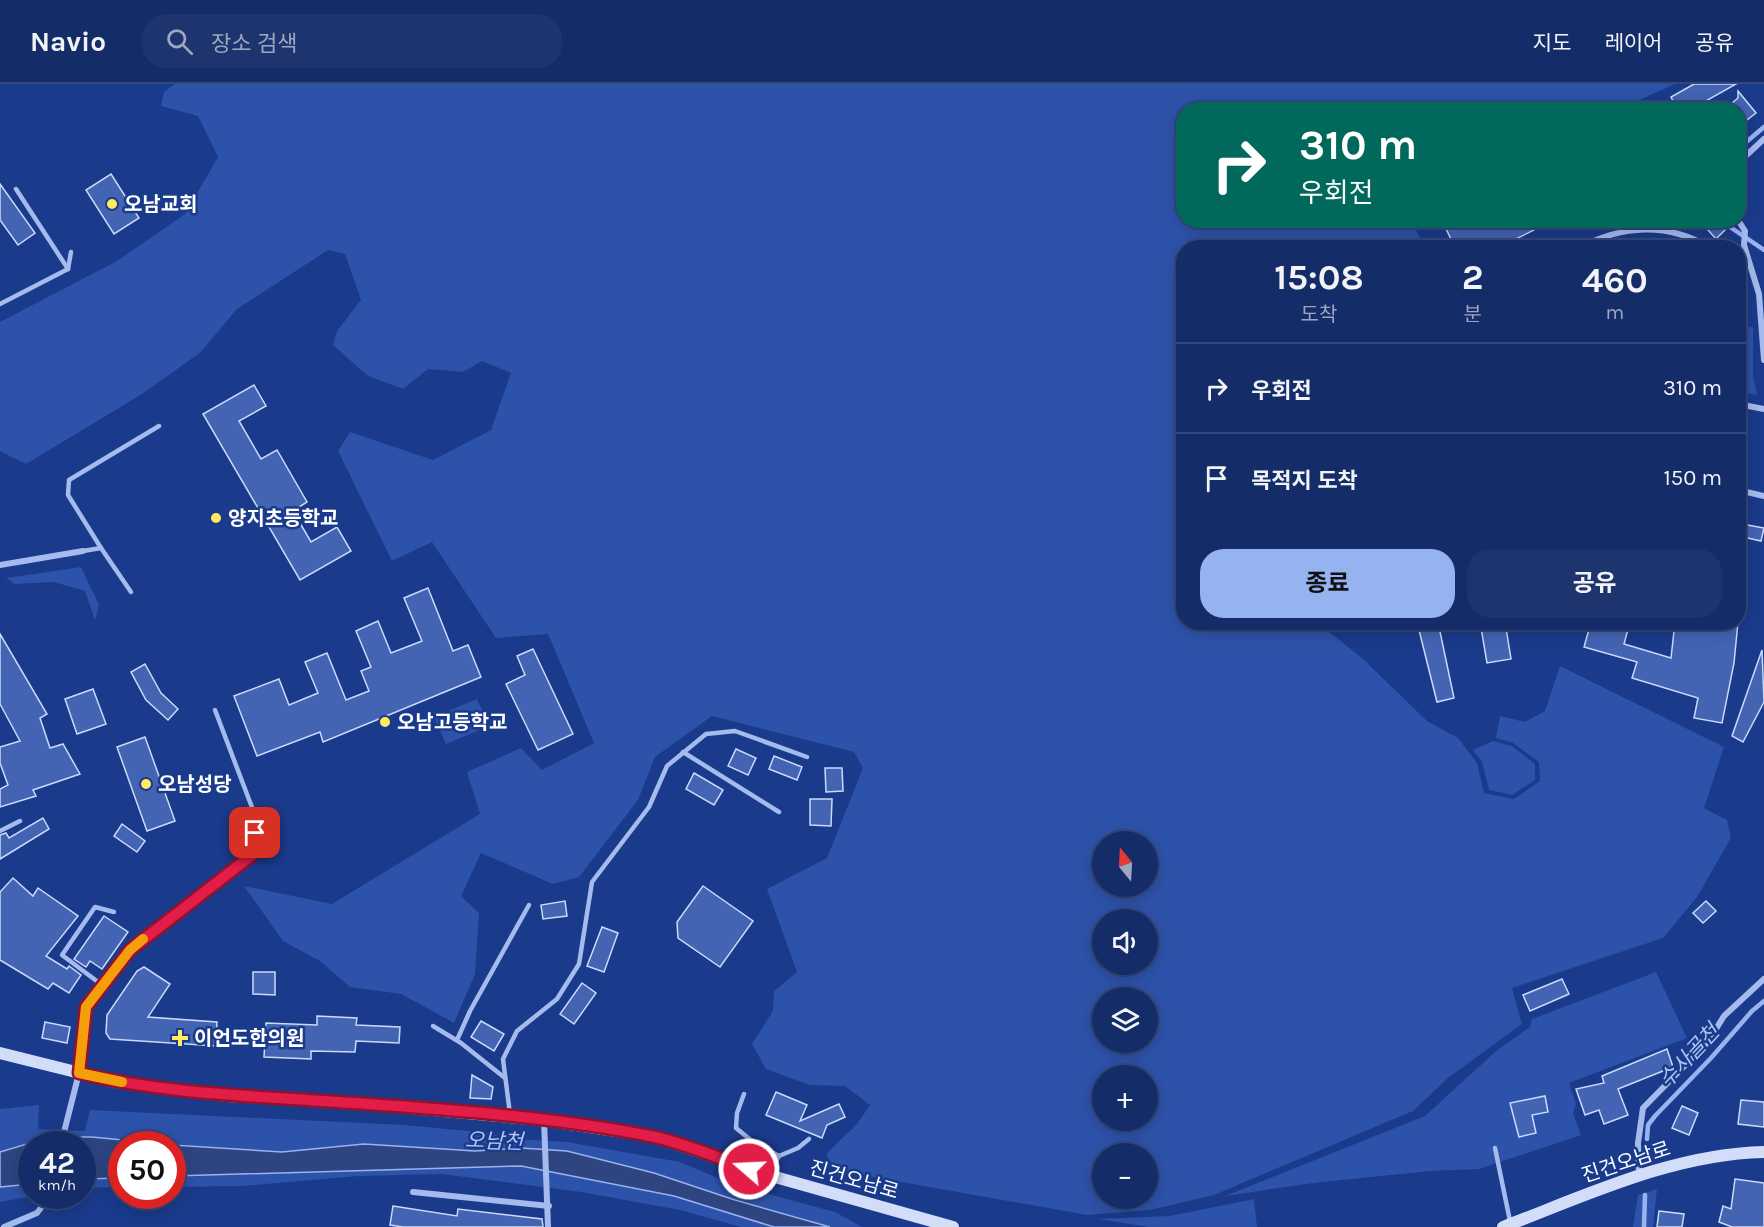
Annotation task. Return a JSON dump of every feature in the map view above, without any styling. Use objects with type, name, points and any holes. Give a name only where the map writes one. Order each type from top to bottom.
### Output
[{"type":"main road","name":"진건오남로","points":[[0,1053],[116,1082],[227,1096],[354,1103],[543,1120],[656,1137],[768,1175],[953,1227]]},
{"type":"main road","name":"진건오남로","points":[[1507,1226],[1640,1176],[1701,1159],[1738,1153],[1764,1152]]},
{"type":"street","points":[[1746,156],[1764,139]]},
{"type":"street","points":[[1594,240],[1603,235],[1648,228],[1690,236],[1697,240]]},
{"type":"street","points":[[1746,257],[1760,294],[1764,360]]},
{"type":"street","points":[[1746,406],[1764,409]]},
{"type":"street","points":[[1746,492],[1764,496]]},
{"type":"street","points":[[0,565],[83,551]]},
{"type":"street","points":[[64,1131],[79,1073],[86,1007],[130,950],[233,871]]},
{"type":"street","points":[[1640,1176],[1638,1143],[1643,1108],[1708,1042],[1724,1016],[1764,979]]},
{"type":"street","points":[[543,1120],[546,1138],[548,1227]]},
{"type":"street","points":[[413,1192],[549,1206]]},
{"type":"street","points":[[4,1227],[37,1213],[40,1209]]},
{"type":"lane","points":[[16,189],[68,269]]},
{"type":"lane","points":[[68,269],[71,252]]},
{"type":"lane","points":[[0,304],[68,269]]},
{"type":"lane","points":[[131,592],[68,495],[69,480],[159,426]]},
{"type":"lane","points":[[83,551],[101,548]]},
{"type":"lane","points":[[214,710],[253,810],[255,833],[252,855],[233,871]]},
{"type":"lane","points":[[510,1117],[503,1059],[517,1031],[556,999],[579,964],[592,882],[649,807],[667,766],[706,734],[735,731],[807,757]]},
{"type":"lane","points":[[683,752],[779,812]]},
{"type":"lane","points":[[0,831],[20,821]]},
{"type":"lane","points":[[457,1040],[470,1011],[529,905]]},
{"type":"lane","points":[[102,985],[62,955],[94,907],[114,912]]},
{"type":"lane","points":[[433,1026],[457,1040],[505,1078]]},
{"type":"lane","points":[[744,1094],[737,1113],[736,1128],[752,1142],[779,1156]]},
{"type":"lane","points":[[768,1175],[779,1156],[798,1148],[809,1139]]},
{"type":"lane","points":[[1495,1148],[1507,1226]]},
{"type":"shaded area","points":[[175,84],[1675,84],[1635,102],[1176,102],[1176,228],[1415,228],[1421,240],[1176,240],[1176,630],[1327,630],[1363,659],[1427,721],[1458,738],[1477,763],[1484,793],[1514,799],[1540,781],[1539,762],[1513,743],[1496,738],[1500,716],[1525,722],[1545,711],[1560,666],[1724,747],[1704,808],[1727,820],[1731,838],[1697,897],[1663,938],[1512,988],[1522,1024],[1448,1078],[1413,1111],[1214,1195],[1158,1208],[1158,1143],[1092,1143],[1092,1209],[1154,1209],[1150,1210],[1087,1215],[834,1170],[826,1154],[857,1124],[870,1105],[845,1086],[810,1085],[766,1069],[752,1044],[773,1011],[774,991],[797,972],[767,889],[827,858],[863,768],[854,752],[712,716],[655,757],[638,800],[579,877],[553,884],[481,853],[461,896],[479,913],[475,974],[454,1023],[401,994],[350,987],[320,961],[283,941],[244,886],[332,904],[480,814],[467,772],[521,748],[542,770],[594,743],[548,634],[496,638],[432,542],[392,561],[338,451],[350,432],[433,460],[491,430],[511,373],[482,361],[463,372],[428,369],[403,389],[368,376],[333,345],[337,331],[361,300],[345,254],[328,250],[237,309],[201,352],[142,394],[26,464],[0,451],[0,322],[117,261],[185,214],[218,157],[198,116],[161,106],[164,92]]},
{"type":"shaded area","points":[[1746,326],[1753,327],[1753,377],[1757,395],[1746,393]]},
{"type":"shaded area","points":[[81,567],[99,605],[95,620],[85,591],[54,582],[15,584],[6,578]]},
{"type":"shaded area","points":[[477,699],[489,726],[446,744],[434,717]]},
{"type":"shaded area","points":[[1493,741],[1512,746],[1535,764],[1535,780],[1512,795],[1489,790],[1482,762],[1473,750]]},
{"type":"shaded area","points":[[1656,972],[1687,1038],[1569,1083],[1576,1104],[1573,1113],[1581,1135],[1479,1169],[1430,1171],[1313,1183],[1225,1196],[1425,1116],[1495,1052],[1530,1027],[1532,1019]]},
{"type":"shaded area","points":[[39,1105],[38,1129],[85,1131],[18,1131],[18,1199],[0,1202],[0,1109]]},
{"type":"shaded area","points":[[90,1110],[404,1125],[490,1133],[502,1137],[493,1138],[567,1142],[680,1162],[732,1184],[835,1212],[862,1227],[741,1227],[680,1210],[581,1192],[441,1174],[359,1176],[242,1186],[186,1187],[186,1131],[108,1131],[108,1187],[96,1188],[96,1131],[85,1131]]},
{"type":"shaded area","points":[[96,1137],[108,1139],[108,1178],[96,1179]]},
{"type":"shaded area","points":[[364,1144],[475,1151],[521,1148],[567,1151],[654,1173],[735,1200],[830,1227],[774,1227],[674,1196],[521,1166],[186,1176],[186,1146],[282,1152]]},
{"type":"shaded area","points":[[18,1147],[18,1185],[0,1187],[0,1152]]},
{"type":"shaded area","points":[[1657,1189],[1653,1227],[1633,1227],[1638,1195]]},
{"type":"shaded area","points":[[1254,1199],[1257,1227],[1149,1227],[1098,1219],[1170,1216]]},
{"type":"building","points":[[1694,84],[1736,84],[1704,102],[1671,102],[1673,101],[1671,97]]},
{"type":"building","points":[[1738,91],[1756,113],[1746,121],[1746,102],[1733,102],[1738,98]]},
{"type":"building","name":"오남교회","points":[[111,174],[139,218],[114,234],[86,190]]},
{"type":"building","points":[[0,184],[35,233],[18,245],[0,220]]},
{"type":"building","points":[[1446,228],[1533,228],[1534,230],[1514,240],[1451,240]]},
{"type":"building","points":[[1706,228],[1725,230],[1716,239]]},
{"type":"building","points":[[254,385],[266,406],[239,421],[261,459],[277,450],[307,502],[293,511],[311,542],[337,527],[351,551],[300,580],[203,414]]},
{"type":"building","points":[[1746,525],[1764,528],[1761,541],[1746,538]]},
{"type":"building","points":[[428,588],[453,651],[468,645],[481,677],[323,742],[320,732],[257,756],[234,696],[279,679],[289,705],[318,693],[305,662],[327,653],[346,700],[369,691],[361,671],[371,667],[356,631],[378,621],[391,653],[422,641],[404,598]]},
{"type":"building","points":[[1419,630],[1440,630],[1454,698],[1437,702]]},
{"type":"building","points":[[1481,630],[1506,630],[1511,659],[1487,663]]},
{"type":"building","points":[[1589,630],[1628,630],[1624,644],[1671,658],[1674,630],[1737,630],[1734,663],[1722,723],[1694,718],[1698,698],[1632,678],[1637,662],[1584,647]]},
{"type":"building","points":[[0,634],[47,714],[40,718],[50,748],[63,744],[80,774],[33,790],[36,796],[0,807],[0,789],[8,785],[0,763],[0,747],[20,741],[0,704]]},
{"type":"building","points":[[533,649],[573,734],[538,750],[506,684],[525,675],[517,656]]},
{"type":"building","points":[[1762,650],[1764,702],[1743,742],[1732,736]]},
{"type":"building","points":[[145,664],[161,693],[178,709],[168,720],[146,700],[131,672]]},
{"type":"building","points":[[93,689],[106,724],[77,734],[65,699]]},
{"type":"building","name":"오남성당","points":[[145,737],[175,821],[147,831],[117,747]]},
{"type":"building","points":[[736,749],[756,758],[748,775],[728,766]]},
{"type":"building","points":[[774,756],[802,767],[797,780],[769,769]]},
{"type":"building","points":[[825,768],[842,768],[843,791],[826,792]]},
{"type":"building","points":[[694,773],[723,790],[714,805],[686,789]]},
{"type":"building","points":[[810,799],[832,799],[831,826],[810,825]]},
{"type":"building","points":[[43,818],[49,829],[0,859],[0,835],[6,833],[9,838]]},
{"type":"building","points":[[122,824],[145,841],[137,852],[114,836]]},
{"type":"building","points":[[13,878],[33,896],[38,888],[78,916],[46,956],[67,969],[69,966],[81,975],[69,993],[53,983],[48,989],[0,960],[0,892]]},
{"type":"building","points":[[703,886],[753,921],[720,967],[678,938],[677,922]]},
{"type":"building","points":[[565,901],[567,916],[543,919],[541,905]]},
{"type":"building","points":[[1706,901],[1716,911],[1703,923],[1693,913]]},
{"type":"building","points":[[104,916],[128,932],[102,969],[90,961],[86,967],[74,959]]},
{"type":"building","points":[[602,927],[618,933],[604,972],[587,966]]},
{"type":"building","points":[[144,967],[170,984],[148,1017],[217,1022],[216,1046],[110,1039],[106,1033],[107,1015],[137,971]]},
{"type":"building","points":[[253,972],[275,972],[275,995],[253,994]]},
{"type":"building","points":[[1562,979],[1569,994],[1530,1011],[1523,995]]},
{"type":"building","points":[[582,983],[596,993],[574,1024],[560,1014]]},
{"type":"building","points":[[317,1016],[357,1018],[356,1025],[400,1027],[399,1043],[356,1041],[355,1052],[311,1051],[311,1059],[264,1057],[266,1023],[317,1025]]},
{"type":"building","points":[[481,1021],[504,1034],[494,1051],[471,1037]]},
{"type":"building","points":[[45,1022],[70,1027],[67,1043],[42,1038]]},
{"type":"building","points":[[1667,1049],[1673,1067],[1618,1089],[1628,1115],[1604,1124],[1599,1110],[1585,1115],[1576,1089],[1604,1083],[1602,1076]]},
{"type":"building","points":[[472,1075],[493,1087],[491,1099],[470,1098]]},
{"type":"building","points":[[776,1092],[807,1105],[800,1121],[839,1104],[845,1117],[827,1125],[822,1138],[766,1115]]},
{"type":"building","points":[[1545,1096],[1548,1112],[1532,1115],[1536,1133],[1519,1137],[1510,1103]]},
{"type":"building","points":[[1741,1100],[1764,1102],[1764,1127],[1738,1124]]},
{"type":"building","points":[[1682,1106],[1698,1113],[1689,1135],[1672,1128]]},
{"type":"building","points":[[1735,1179],[1764,1183],[1764,1227],[1732,1227],[1719,1222],[1723,1206],[1731,1209]]},
{"type":"building","points":[[393,1206],[457,1216],[458,1209],[542,1219],[543,1227],[403,1227],[390,1225]]},
{"type":"building","points":[[1659,1211],[1684,1214],[1682,1227],[1657,1227]]},
{"type":"waterway","name":"수사골천","points":[[1746,142],[1764,127]]},
{"type":"waterway","name":"수사골천","points":[[1731,228],[1764,250]]},
{"type":"waterway","name":"수사골천","points":[[1647,1139],[1648,1125],[1655,1116],[1752,1011],[1764,1001]]},
{"type":"waterway","name":"수사골천","points":[[1644,1227],[1645,1195]]},
{"type":"slow traffic","points":[[122,1082],[79,1073],[86,1007],[130,950],[143,939]]},
{"type":"place","name":"오남교회","points":[[112,204]]},
{"type":"place","name":"양지초등학교","points":[[216,518]]},
{"type":"place","name":"오남고등학교","points":[[385,722]]},
{"type":"place","name":"오남성당","points":[[146,784]]},
{"type":"place","name":"이언도한의원","points":[[180,1038]]},
{"type":"route","points":[[255,833],[252,855],[130,950],[86,1007],[79,1073],[116,1082],[227,1096],[354,1103],[543,1120],[656,1137],[749,1169]]},
{"type":"water label","name":"오남천","points":[[494,1141]]}]
